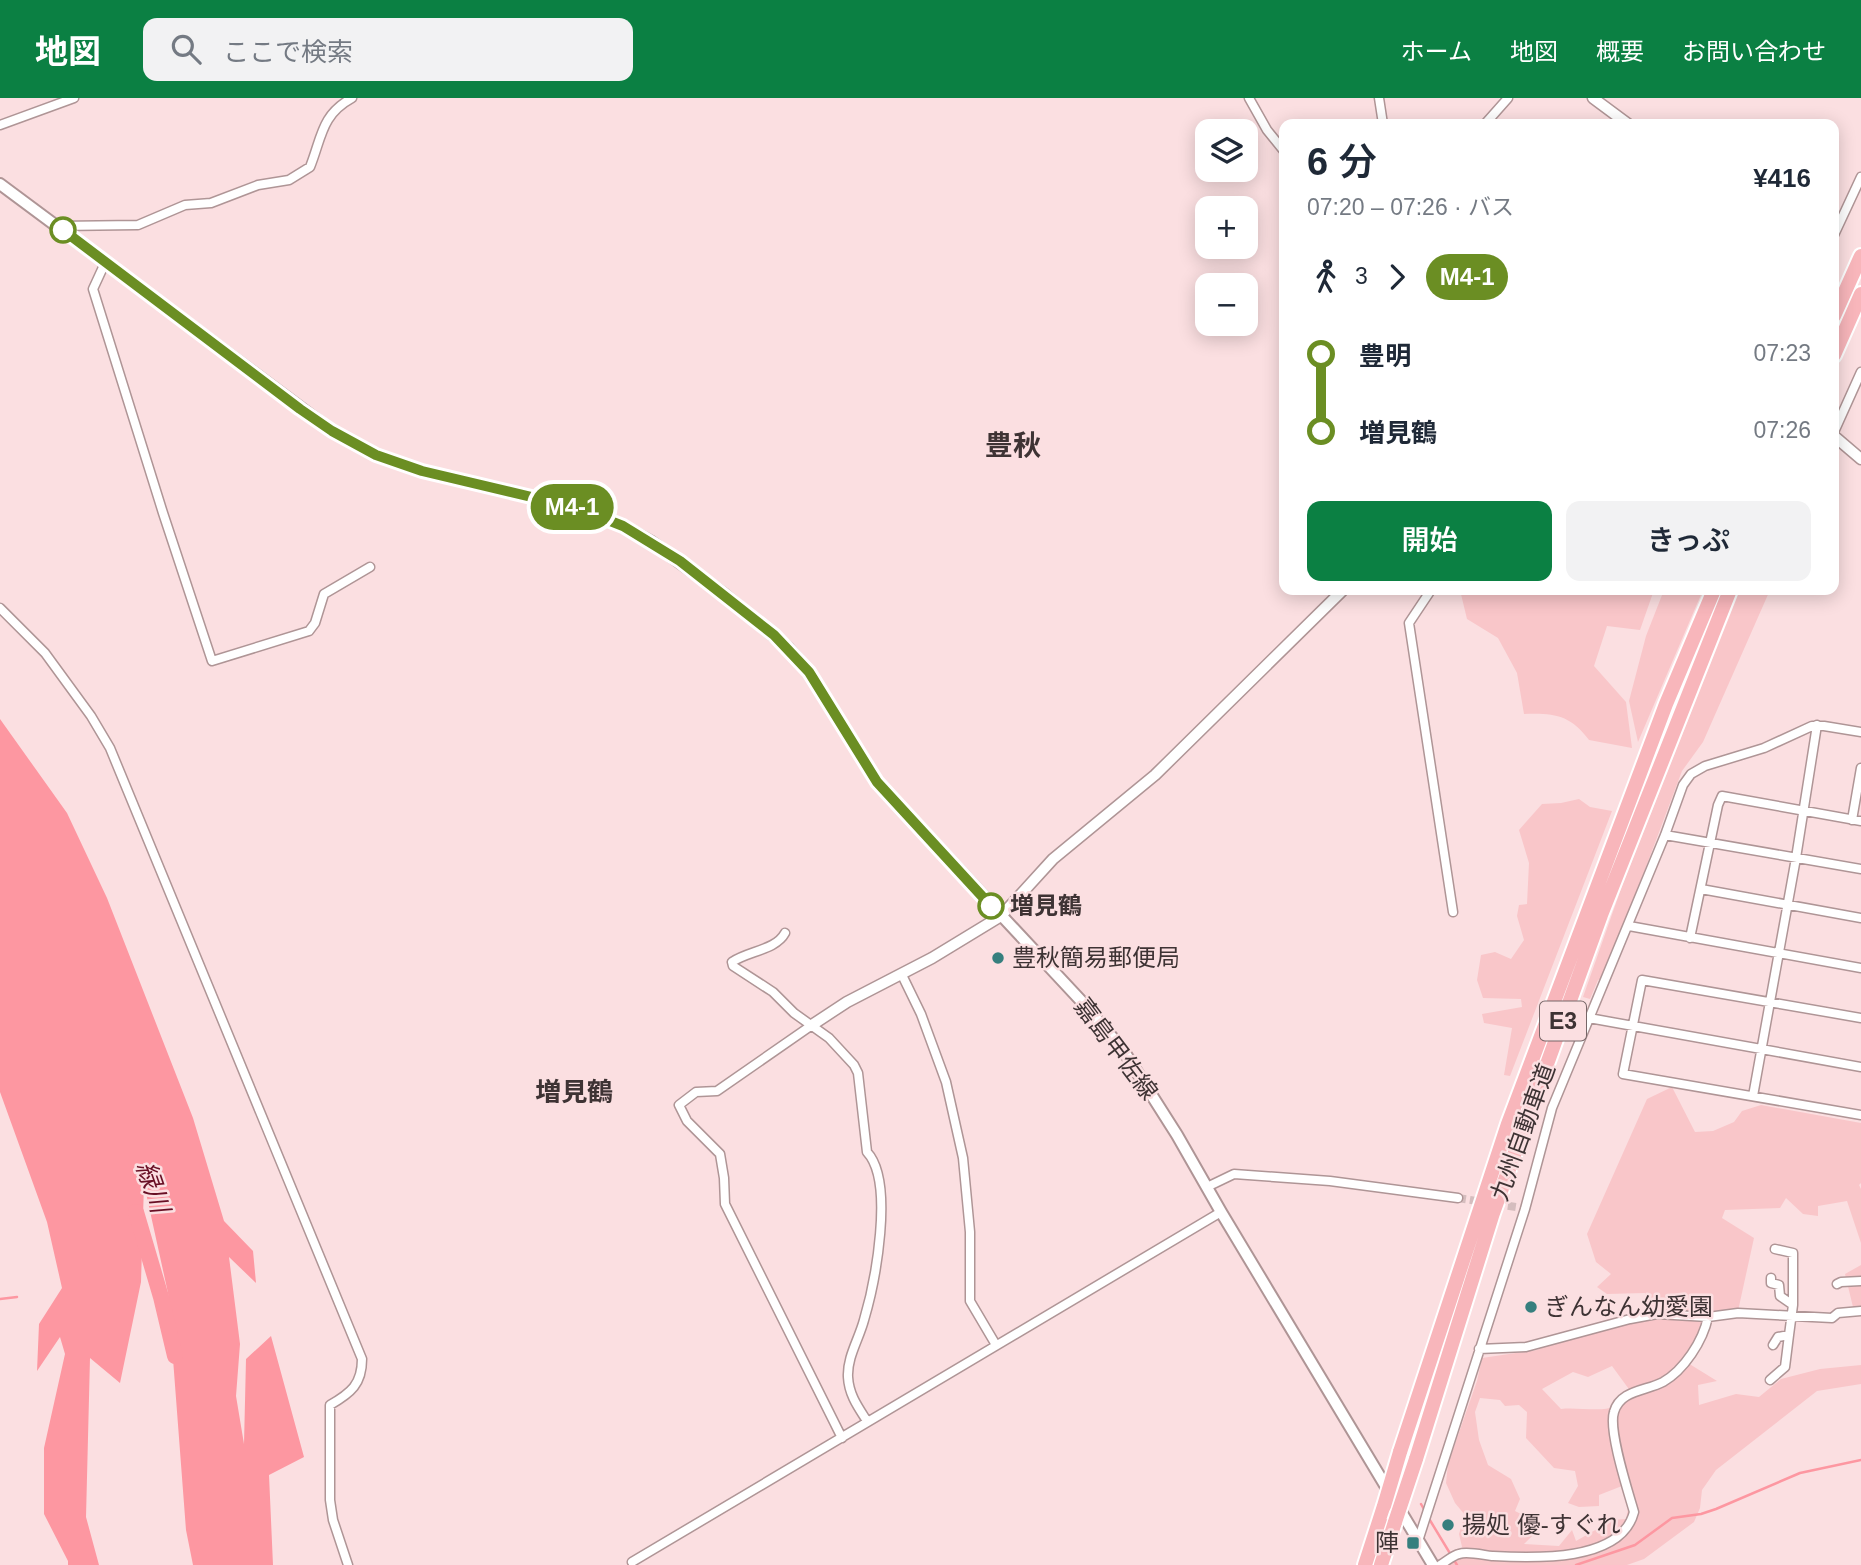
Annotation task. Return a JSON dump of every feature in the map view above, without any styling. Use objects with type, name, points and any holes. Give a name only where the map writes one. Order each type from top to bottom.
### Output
[{"type":"highway","points":[[1839,305],[1861,256]]},
{"type":"highway","points":[[1839,344],[1861,295]]},
{"type":"highway","name":"九州自動車道","points":[[1365,1565],[1508,1124],[1666,704],[1712,595]]},
{"type":"highway","name":"九州自動車道","points":[[1381,1565],[1493,1213],[1601,915],[1728,595]]},
{"type":"main road","name":"嘉島甲佐線","points":[[0,184],[332,431],[376,455],[422,471],[561,504],[623,526],[680,561],[774,635],[809,672],[877,782],[1084,1004],[1123,1050],[1419,1538],[1422,1548],[1439,1565]]},
{"type":"street","points":[[0,125],[74,98]]},
{"type":"street","points":[[58,226],[138,225],[185,205],[211,203],[258,185],[289,180],[310,167],[324,123],[343,103],[352,98]]},
{"type":"street","points":[[1250,98],[1267,130],[1279,146]]},
{"type":"street","points":[[1379,98],[1382,119]]},
{"type":"street","points":[[1489,119],[1508,98]]},
{"type":"street","points":[[1593,98],[1621,119]]},
{"type":"street","points":[[1839,224],[1861,177]]},
{"type":"street","points":[[105,263],[93,289],[212,661],[309,631],[315,623],[324,594],[370,567]]},
{"type":"street","points":[[1839,423],[1861,372]]},
{"type":"street","points":[[1839,439],[1861,459]]},
{"type":"street","points":[[842,1438],[725,1204],[720,1154],[687,1121],[679,1105],[696,1092],[717,1091],[846,1002],[902,975],[1000,916],[1054,859],[1155,775],[1338,595]]},
{"type":"street","points":[[1428,595],[1409,624],[1453,912]]},
{"type":"street","points":[[0,608],[45,653],[91,716],[110,748],[362,1359],[362,1376],[345,1396],[330,1405],[330,1500],[333,1521],[348,1565]]},
{"type":"street","points":[[1752,1096],[1796,858],[1817,725]]},
{"type":"street","points":[[1419,1538],[1552,1108],[1629,926],[1683,785],[1698,769],[1764,748],[1817,725],[1861,732]]},
{"type":"street","points":[[1690,938],[1722,796],[1857,821],[1861,768]]},
{"type":"street","points":[[1665,835],[1861,869]]},
{"type":"street","points":[[1701,889],[1861,918]]},
{"type":"street","points":[[1629,926],[1861,968]]},
{"type":"street","points":[[785,933],[781,940],[774,944],[732,962],[733,966],[773,992],[794,1013],[842,1051],[858,1073],[867,1152],[873,1158],[881,1205],[879,1252],[864,1320],[849,1362],[848,1376],[850,1394],[867,1421]]},
{"type":"street","points":[[902,975],[932,1039],[946,1082],[962,1158],[970,1232],[970,1301],[996,1345]]},
{"type":"street","points":[[1861,1018],[1642,980],[1623,1074],[1861,1115]]},
{"type":"street","points":[[1588,1018],[1861,1067]]},
{"type":"street","points":[[1207,1186],[1234,1174],[1330,1181],[1458,1198]]},
{"type":"street","points":[[632,1562],[1221,1212]]},
{"type":"street","points":[[1770,1380],[1785,1367],[1793,1316],[1793,1253],[1775,1250]]},
{"type":"street","points":[[1771,1278],[1770,1283],[1779,1285],[1780,1296],[1793,1305]]},
{"type":"street","points":[[1838,1284],[1861,1281]]},
{"type":"street","points":[[1479,1349],[1526,1347],[1657,1314],[1708,1317],[1738,1313],[1832,1318],[1847,1311],[1861,1311]]},
{"type":"street","points":[[1439,1565],[1460,1553],[1525,1558],[1559,1557],[1616,1538],[1631,1523],[1634,1512],[1616,1444],[1613,1413],[1619,1401],[1632,1392],[1663,1382],[1681,1367],[1706,1326],[1708,1317]]},
{"type":"street","points":[[1773,1345],[1779,1337],[1789,1335]]},
{"type":"shaded area","points":[[1461,595],[1652,595],[1640,630],[1607,626],[1594,666],[1626,702],[1632,748],[1589,740],[1575,725],[1561,717],[1524,714],[1517,673],[1498,638],[1467,619]]},
{"type":"shaded area","points":[[1662,595],[1701,595],[1638,742],[1629,701],[1646,636]]},
{"type":"shaded area","points":[[1738,595],[1768,595],[1703,742],[1682,771],[1601,979],[1598,980],[1590,999],[1583,997],[1622,886]]},
{"type":"shaded area","points":[[1579,799],[1590,807],[1612,811],[1510,1076],[1504,1075],[1512,1028],[1484,1023],[1482,1014],[1522,1007],[1521,999],[1483,998],[1477,980],[1481,955],[1495,952],[1511,959],[1524,940],[1517,916],[1519,905],[1527,904],[1529,863],[1519,830],[1542,804]]},
{"type":"shaded area","points":[[1672,1087],[1695,1132],[1713,1131],[1734,1122],[1742,1111],[1761,1105],[1861,1123],[1861,1243],[1847,1201],[1818,1206],[1818,1216],[1803,1214],[1786,1198],[1780,1208],[1725,1210],[1722,1218],[1754,1238],[1738,1311],[1711,1313],[1648,1310],[1645,1293],[1607,1294],[1597,1287],[1611,1274],[1596,1262],[1587,1234],[1647,1099]]},
{"type":"shaded area","points":[[1861,1265],[1861,1307],[1853,1307],[1845,1274]]},
{"type":"shaded area","points":[[1650,1319],[1700,1319],[1705,1322],[1683,1360],[1717,1381],[1698,1385],[1699,1405],[1736,1394],[1759,1397],[1781,1379],[1820,1369],[1861,1365],[1861,1384],[1817,1391],[1716,1470],[1702,1490],[1700,1508],[1694,1522],[1644,1559],[1627,1565],[1449,1565],[1463,1551],[1459,1534],[1465,1515],[1455,1503],[1446,1483],[1448,1464],[1477,1381],[1482,1358],[1537,1350],[1558,1341]],"holes":[[[1612,1366],[1631,1392],[1613,1407],[1561,1409],[1542,1389],[1573,1372],[1588,1377]],[[1480,1398],[1500,1400],[1505,1406],[1519,1405],[1527,1412],[1526,1438],[1554,1468],[1575,1471],[1578,1486],[1568,1503],[1579,1507],[1599,1506],[1599,1495],[1622,1486],[1637,1507],[1628,1509],[1626,1519],[1613,1520],[1576,1541],[1572,1530],[1559,1546],[1524,1544],[1535,1533],[1533,1520],[1515,1511],[1520,1499],[1511,1479],[1488,1465],[1479,1440],[1475,1412]]]},
{"type":"water","points":[[0,719],[67,813],[107,898],[193,1118],[224,1221],[253,1251],[256,1283],[229,1257],[240,1344],[236,1396],[244,1444],[246,1359],[271,1336],[304,1457],[269,1475],[273,1565],[193,1565],[186,1530],[168,1293],[144,1184],[141,1282],[120,1383],[90,1358],[86,1517],[99,1565],[68,1565],[44,1514],[44,1448],[65,1354],[60,1337],[37,1371],[39,1324],[62,1288],[47,1222],[0,1092]]},
{"type":"waterway","name":"緑川","points":[[136,1212],[175,1356]]},
{"type":"waterway","points":[[0,1299],[17,1297]]},
{"type":"waterway","points":[[1576,1565],[1635,1545],[1672,1518],[1716,1509],[1800,1473],[1861,1460]]},
{"type":"waterway","points":[[1421,1504],[1425,1511]]},
{"type":"waterway","points":[[1428,1517],[1457,1565]]},
{"type":"tunnel","points":[[1458,1198],[1483,1202]]},
{"type":"tunnel","points":[[1496,1204],[1516,1207]]},
{"type":"bus line","name":"M4-1","points":[[63,230],[300,409],[332,431],[376,455],[422,471],[590,513],[623,526],[680,561],[774,635],[809,672],[877,782],[991,906]]},
{"type":"place","name":"増見鶴","points":[[991,906]]},
{"type":"place","name":"豊秋簡易郵便局","points":[[998,958]]},
{"type":"place","name":"ぎんなん幼愛園","points":[[1531,1307]]},
{"type":"place","name":"揚処 優-すぐれ","points":[[1448,1525]]},
{"type":"place","name":"陣","points":[[1413,1543]]},
{"type":"district","name":"豊秋","points":[[1013,445]]},
{"type":"district","name":"増見鶴","points":[[574,1092]]}]
